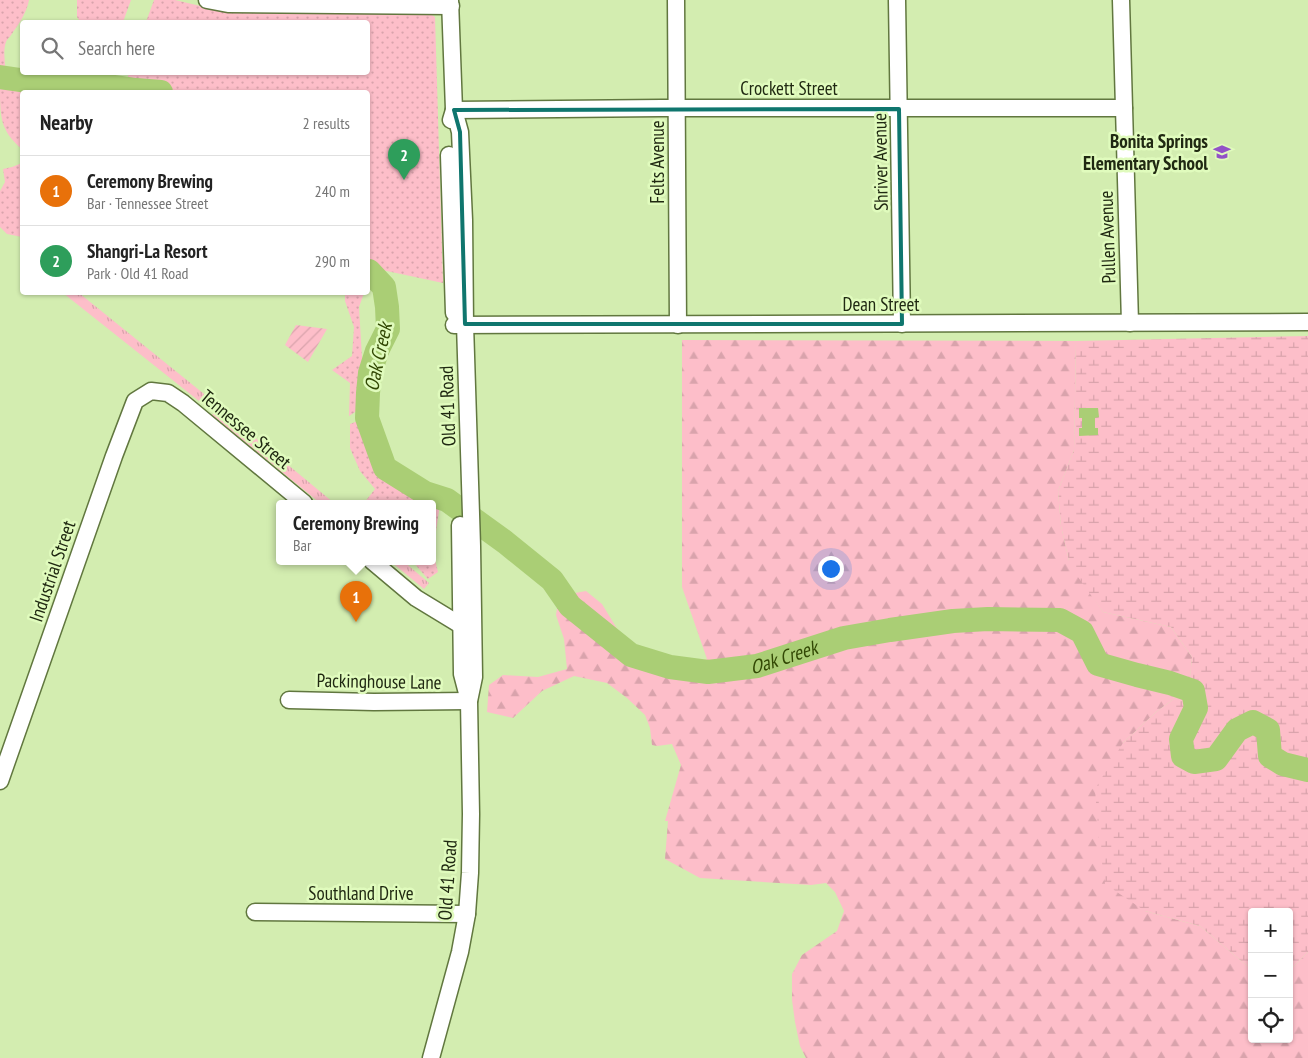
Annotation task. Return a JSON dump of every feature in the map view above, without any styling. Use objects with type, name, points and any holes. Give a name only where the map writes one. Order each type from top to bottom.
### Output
[{"type":"street","points":[[207,0],[246,5],[450,3]]},
{"type":"street","name":"Felts Avenue","points":[[676,0],[678,325]]},
{"type":"street","name":"Shriver Avenue","points":[[897,0],[902,324]]},
{"type":"street","name":"Pullen Avenue","points":[[1121,0],[1130,323]]},
{"type":"street","name":"Old 41 Road","points":[[431,1058],[460,952],[466,914],[470,865],[469,701],[474,677],[466,545],[460,324],[464,220],[460,132],[454,110],[450,3]]},
{"type":"street","name":"Crockett Street","points":[[454,110],[1124,108]]},
{"type":"street","name":"Dean Street","points":[[460,324],[678,325],[1308,322]]},
{"type":"street","name":"Industrial Street","points":[[0,781],[135,401],[151,391],[160,392]]},
{"type":"street","name":"Tennessee Street","points":[[160,392],[168,393],[183,403],[300,500]]},
{"type":"street","name":"Old 41 Road","points":[[466,545],[462,674],[469,701]]},
{"type":"street","points":[[377,565],[416,598],[462,626]]},
{"type":"street","name":"Packinghouse Lane","points":[[289,700],[374,702],[469,701]]},
{"type":"street","name":"Southland Drive","points":[[255,912],[466,914]]},
{"type":"street","points":[[438,1035],[441,1058]]},
{"type":"highlighted area","points":[[899,109],[902,324],[465,324],[460,132],[454,110]]},
{"type":"green space","points":[[0,0],[29,0],[23,17],[6,42],[4,51],[5,66],[0,73]]},
{"type":"green space","points":[[77,0],[131,0],[124,20],[79,20],[77,17]]},
{"type":"green space","points":[[154,0],[175,0],[213,9],[424,10],[435,17],[443,283],[370,267],[370,90],[164,90],[125,86],[128,75],[370,75],[370,20],[147,20]]},
{"type":"green space","points":[[0,87],[20,91],[20,147],[5,129],[0,106]]},
{"type":"green space","points":[[20,164],[20,237],[7,234],[0,227],[0,191],[5,182],[3,169]]},
{"type":"green space","points":[[66,295],[81,295],[209,398],[204,405]]},
{"type":"green space","points":[[345,295],[363,295],[359,307],[362,358],[361,408],[349,416],[350,383],[332,370],[352,356],[354,327],[345,301]]},
{"type":"green space","points":[[296,325],[327,329],[308,362],[285,345]]},
{"type":"green space","points":[[1308,336],[1308,952],[1293,967],[1293,908],[1248,908],[1248,966],[1200,926],[1145,911],[1105,884],[1095,789],[1123,743],[1156,712],[1189,688],[1192,657],[1171,627],[1103,612],[1068,563],[1061,526],[1058,491],[1074,450],[1076,341]]},
{"type":"green space","points":[[682,340],[1076,341],[1074,450],[1058,491],[1061,526],[1069,561],[1103,612],[1171,627],[1192,657],[1189,688],[1156,712],[1123,743],[1145,911],[1200,926],[1248,966],[1248,1043],[1293,1043],[1293,967],[1308,952],[1308,1058],[806,1058],[800,1046],[795,1022],[792,1000],[792,974],[802,955],[837,931],[844,911],[835,892],[826,883],[811,885],[700,878],[665,859],[668,821],[665,821],[681,765],[672,744],[652,745],[650,728],[645,715],[607,683],[574,676],[542,691],[513,718],[487,712],[489,685],[503,675],[538,677],[567,669],[564,639],[556,615],[559,596],[586,591],[602,604],[630,650],[651,663],[686,668],[707,659],[682,587]]},
{"type":"green space","points":[[218,407],[330,500],[316,500],[212,415]]},
{"type":"green space","points":[[358,421],[364,425],[377,458],[389,477],[432,500],[366,500],[375,489],[360,471],[350,448],[350,424]]},
{"type":"green space","points":[[436,502],[440,504],[436,531]]},
{"type":"green space","points":[[436,564],[438,572],[428,579],[416,565]]},
{"type":"green space","points":[[395,565],[408,565],[429,583],[424,589]]},
{"type":"shaded area","points":[[1079,408],[1098,408],[1099,417],[1095,418],[1095,428],[1098,428],[1098,435],[1079,436],[1079,428],[1082,428],[1082,418],[1079,418]]},
{"type":"waterway","name":"Oak Creek","points":[[0,77],[48,84],[95,84],[136,90]]},
{"type":"waterway","name":"Oak Creek","points":[[370,272],[384,287],[387,307],[388,329],[377,351],[370,373],[367,418],[385,468],[425,493],[447,500],[505,542],[552,580],[570,606],[631,655],[670,667],[708,672],[757,666],[844,638],[890,630],[953,621],[988,619],[1060,620],[1082,632],[1098,664],[1193,691],[1196,708],[1181,739],[1183,756],[1194,762],[1216,759],[1237,730],[1253,722],[1268,730],[1270,756],[1283,764],[1308,770]]},
{"type":"place","name":"Bonita Springs Elementary School","points":[[1222,152]]},
{"type":"place","name":"Shangri-La Resort","points":[[404,180]]},
{"type":"place","name":"Ceremony Brewing","points":[[356,622]]}]
